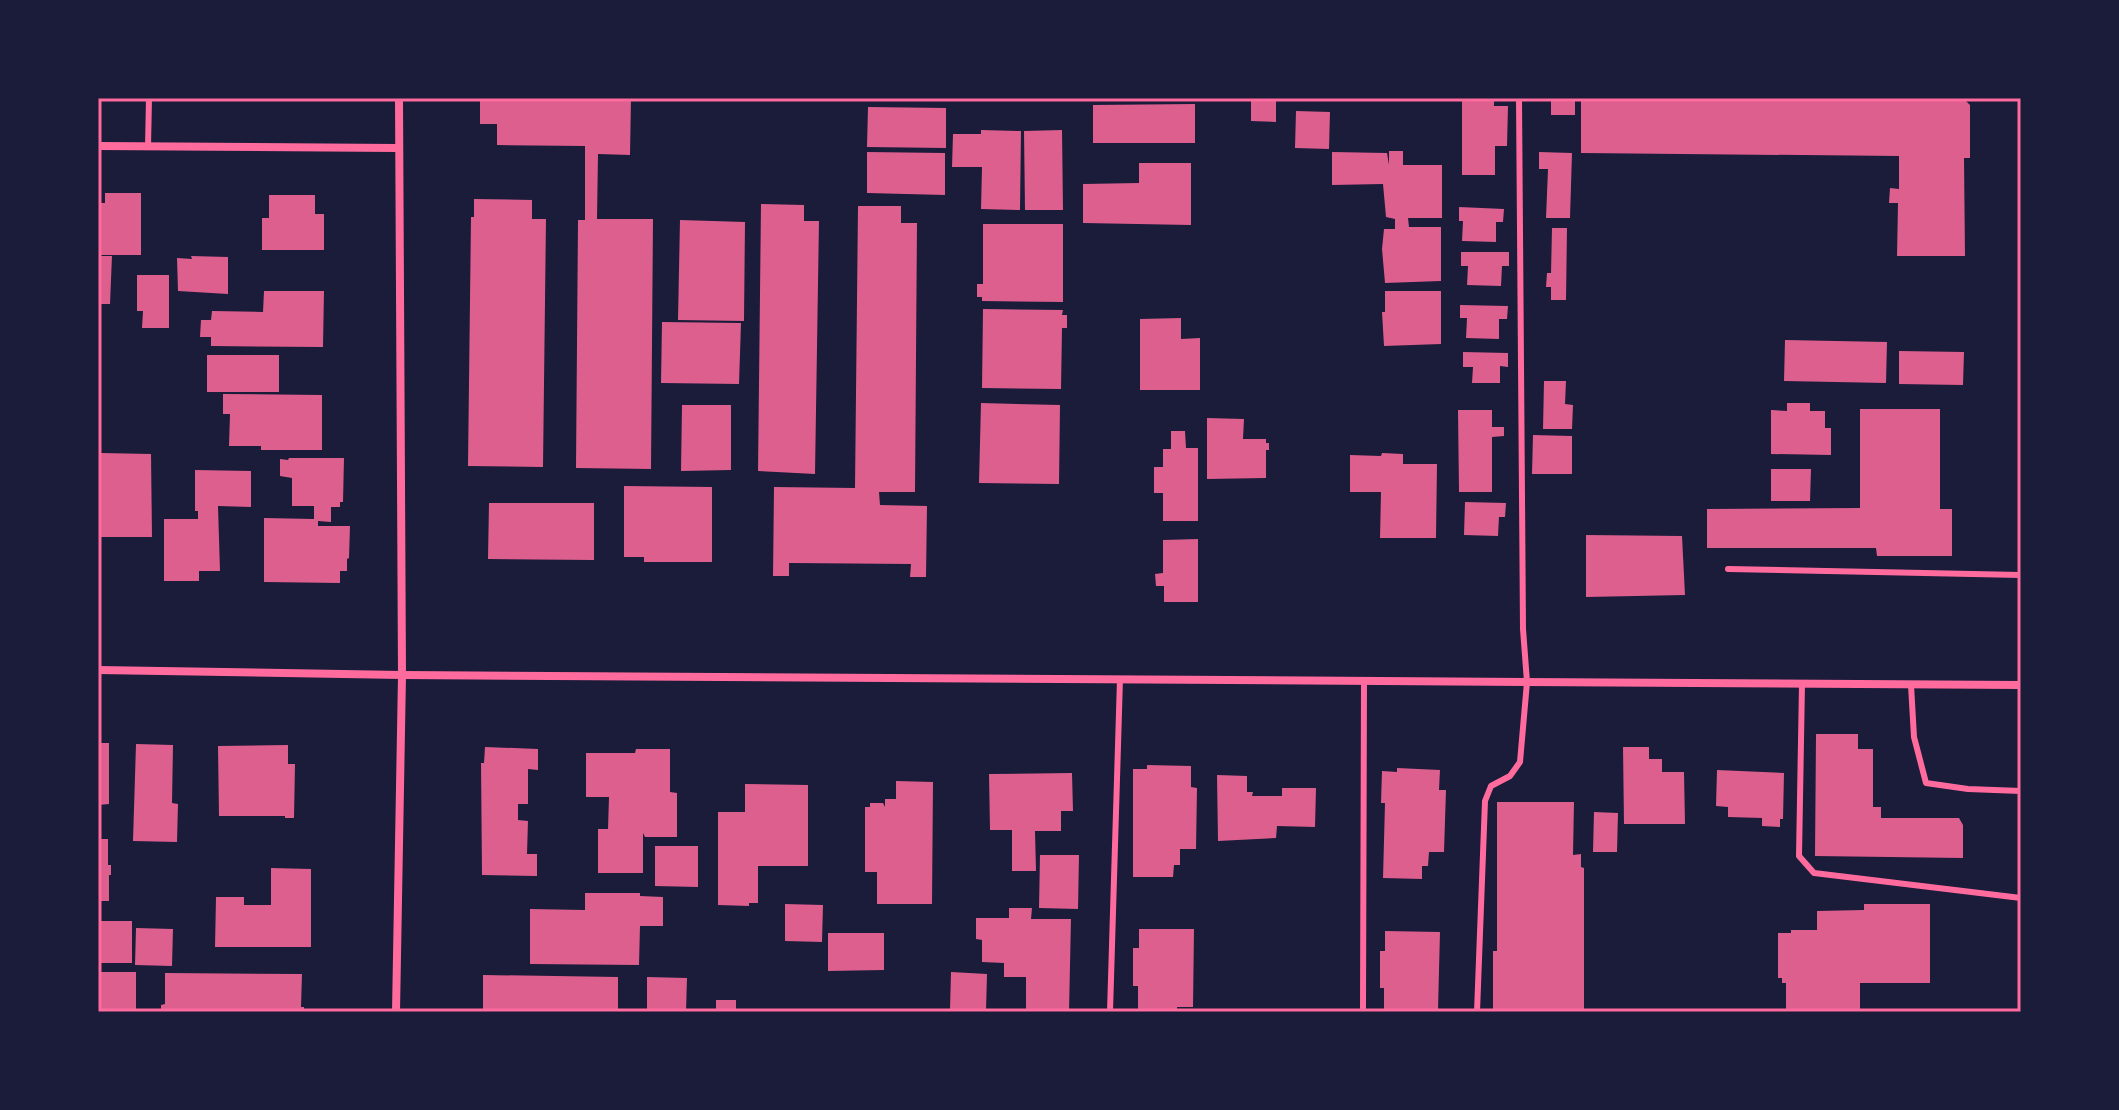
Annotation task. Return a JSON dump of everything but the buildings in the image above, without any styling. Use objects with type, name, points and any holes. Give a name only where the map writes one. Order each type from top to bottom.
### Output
[{"type":"street","points":[[396,1012],[402,675],[399,98]]},
{"type":"street","points":[[98,146],[398,148]]},
{"type":"street","points":[[98,670],[402,675],[2021,685]]},
{"type":"lane","points":[[148,147],[149,98]]},
{"type":"lane","points":[[1477,1012],[1485,801],[1491,786],[1510,776],[1520,762],[1527,682],[1523,629],[1519,98]]},
{"type":"lane","points":[[1728,569],[2021,575]]},
{"type":"lane","points":[[1110,1012],[1120,679]]},
{"type":"lane","points":[[1363,1012],[1364,681]]},
{"type":"lane","points":[[1802,684],[1799,856],[1814,873],[2021,898]]},
{"type":"lane","points":[[1911,685],[1914,737],[1926,783],[1968,789],[2021,791]]}]
